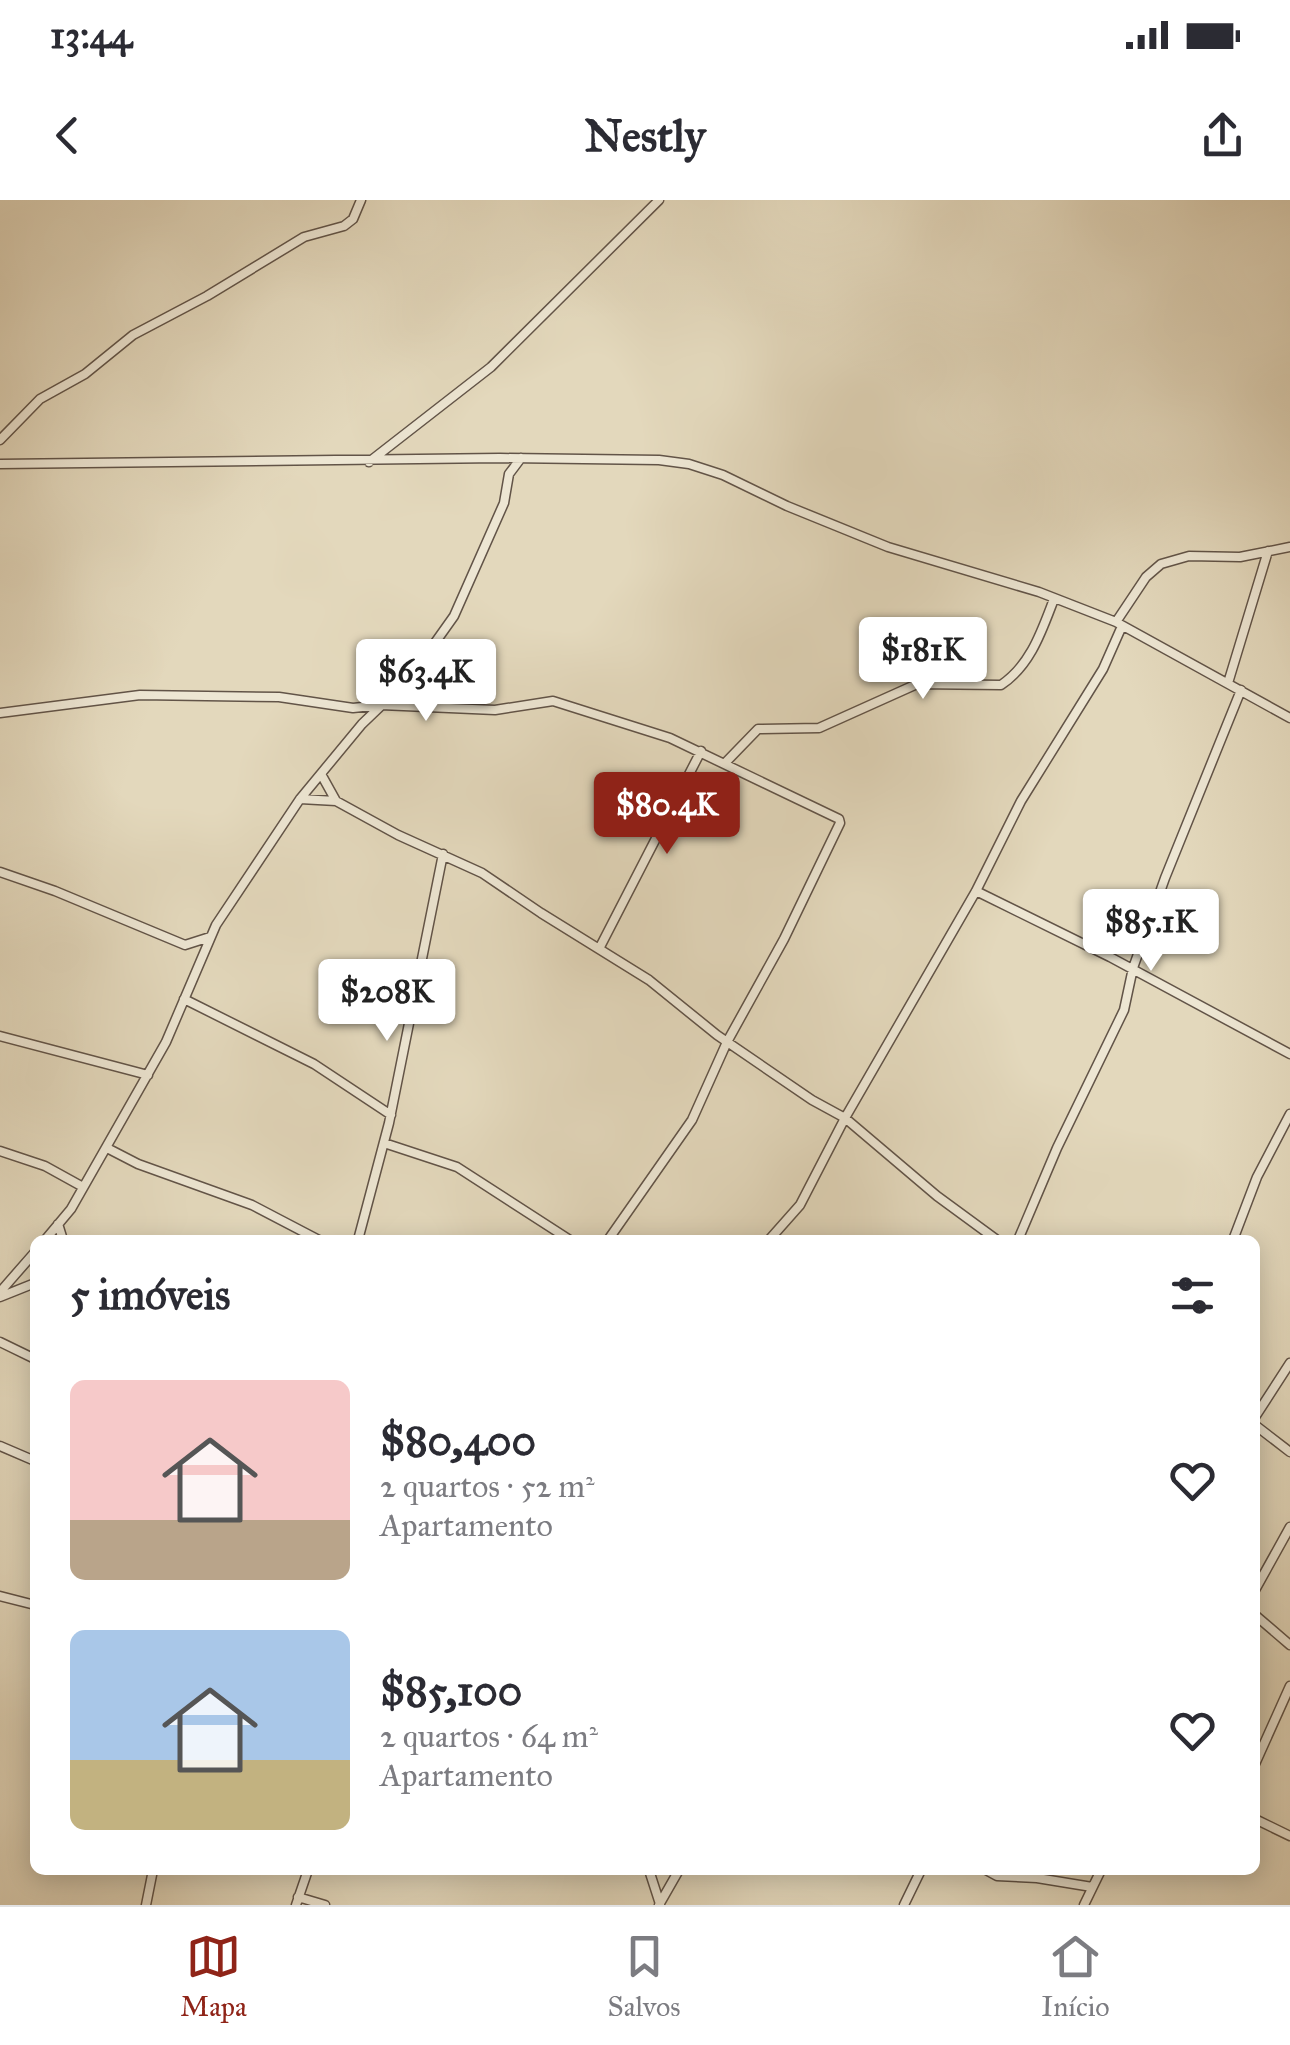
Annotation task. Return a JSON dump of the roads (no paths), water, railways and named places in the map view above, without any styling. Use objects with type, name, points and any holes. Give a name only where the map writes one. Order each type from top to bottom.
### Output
[{"type":"street","points":[[0,440],[40,399],[85,374],[133,335],[304,237],[344,226],[353,219],[361,200]]},
{"type":"street","points":[[369,462],[491,367],[659,200]]},
{"type":"street","points":[[500,458],[509,474]]},
{"type":"street","points":[[0,464],[500,458],[659,460],[689,464],[888,546],[1054,598],[1119,624],[1290,718]]},
{"type":"street","points":[[49,1235],[84,1188],[148,1075],[210,937],[300,799],[381,705],[410,678],[454,616],[504,502],[509,474],[521,458]]},
{"type":"street","points":[[774,1235],[800,1205],[845,1118],[976,891],[1020,800],[1103,669],[1119,624],[1146,577],[1162,564],[1189,556],[1240,557],[1290,547]]},
{"type":"street","points":[[1228,683],[1268,551]]},
{"type":"street","points":[[726,762],[758,728],[819,728],[917,684],[1001,685],[1037,643],[1054,598]]},
{"type":"street","points":[[1020,1235],[1124,1010],[1133,968],[1165,878],[1241,690]]},
{"type":"street","points":[[0,713],[140,695],[279,697],[354,708],[381,705],[495,710],[553,701],[646,729],[701,751],[840,821],[784,938],[727,1042],[692,1120],[612,1235]]},
{"type":"street","points":[[600,947],[701,751]]},
{"type":"street","points":[[321,774],[336,801]]},
{"type":"street","points":[[300,799],[336,801],[398,836],[482,873],[540,914],[600,947],[727,1042],[845,1118],[912,1176],[990,1235]]},
{"type":"street","points":[[359,1235],[391,1115],[443,854]]},
{"type":"street","points":[[0,872],[185,945],[210,937]]},
{"type":"street","points":[[976,891],[1133,968],[1290,1054]]},
{"type":"street","points":[[185,945],[196,968]]},
{"type":"street","points":[[184,999],[314,1064],[391,1115]]},
{"type":"street","points":[[0,1036],[148,1075]]},
{"type":"street","points":[[1235,1235],[1256,1177],[1290,1114]]},
{"type":"street","points":[[384,1143],[457,1167],[562,1235]]},
{"type":"street","points":[[107,1148],[138,1164],[259,1208],[310,1235]]},
{"type":"street","points":[[0,1151],[45,1166],[84,1188]]},
{"type":"street","points":[[58,1224],[62,1235]]},
{"type":"street","points":[[0,1294],[30,1258]]},
{"type":"street","points":[[0,1294],[30,1285]]},
{"type":"street","points":[[0,1342],[30,1357]]},
{"type":"street","points":[[1260,1408],[1290,1363]]},
{"type":"street","points":[[1260,1429],[1290,1452]]},
{"type":"street","points":[[0,1446],[30,1459]]},
{"type":"street","points":[[1260,1581],[1290,1527]]},
{"type":"street","points":[[0,1596],[30,1603]]},
{"type":"street","points":[[1260,1618],[1290,1645]]},
{"type":"street","points":[[1260,1753],[1290,1686]]},
{"type":"street","points":[[1260,1822],[1290,1836]]},
{"type":"street","points":[[146,1905],[152,1875]]},
{"type":"street","points":[[306,1875],[297,1901],[325,1905]]},
{"type":"street","points":[[651,1875],[660,1904]]},
{"type":"street","points":[[660,1904],[676,1875]]},
{"type":"street","points":[[904,1905],[919,1875]]},
{"type":"street","points":[[996,1875],[1092,1887]]},
{"type":"street","points":[[1084,1905],[1098,1875]]}]
